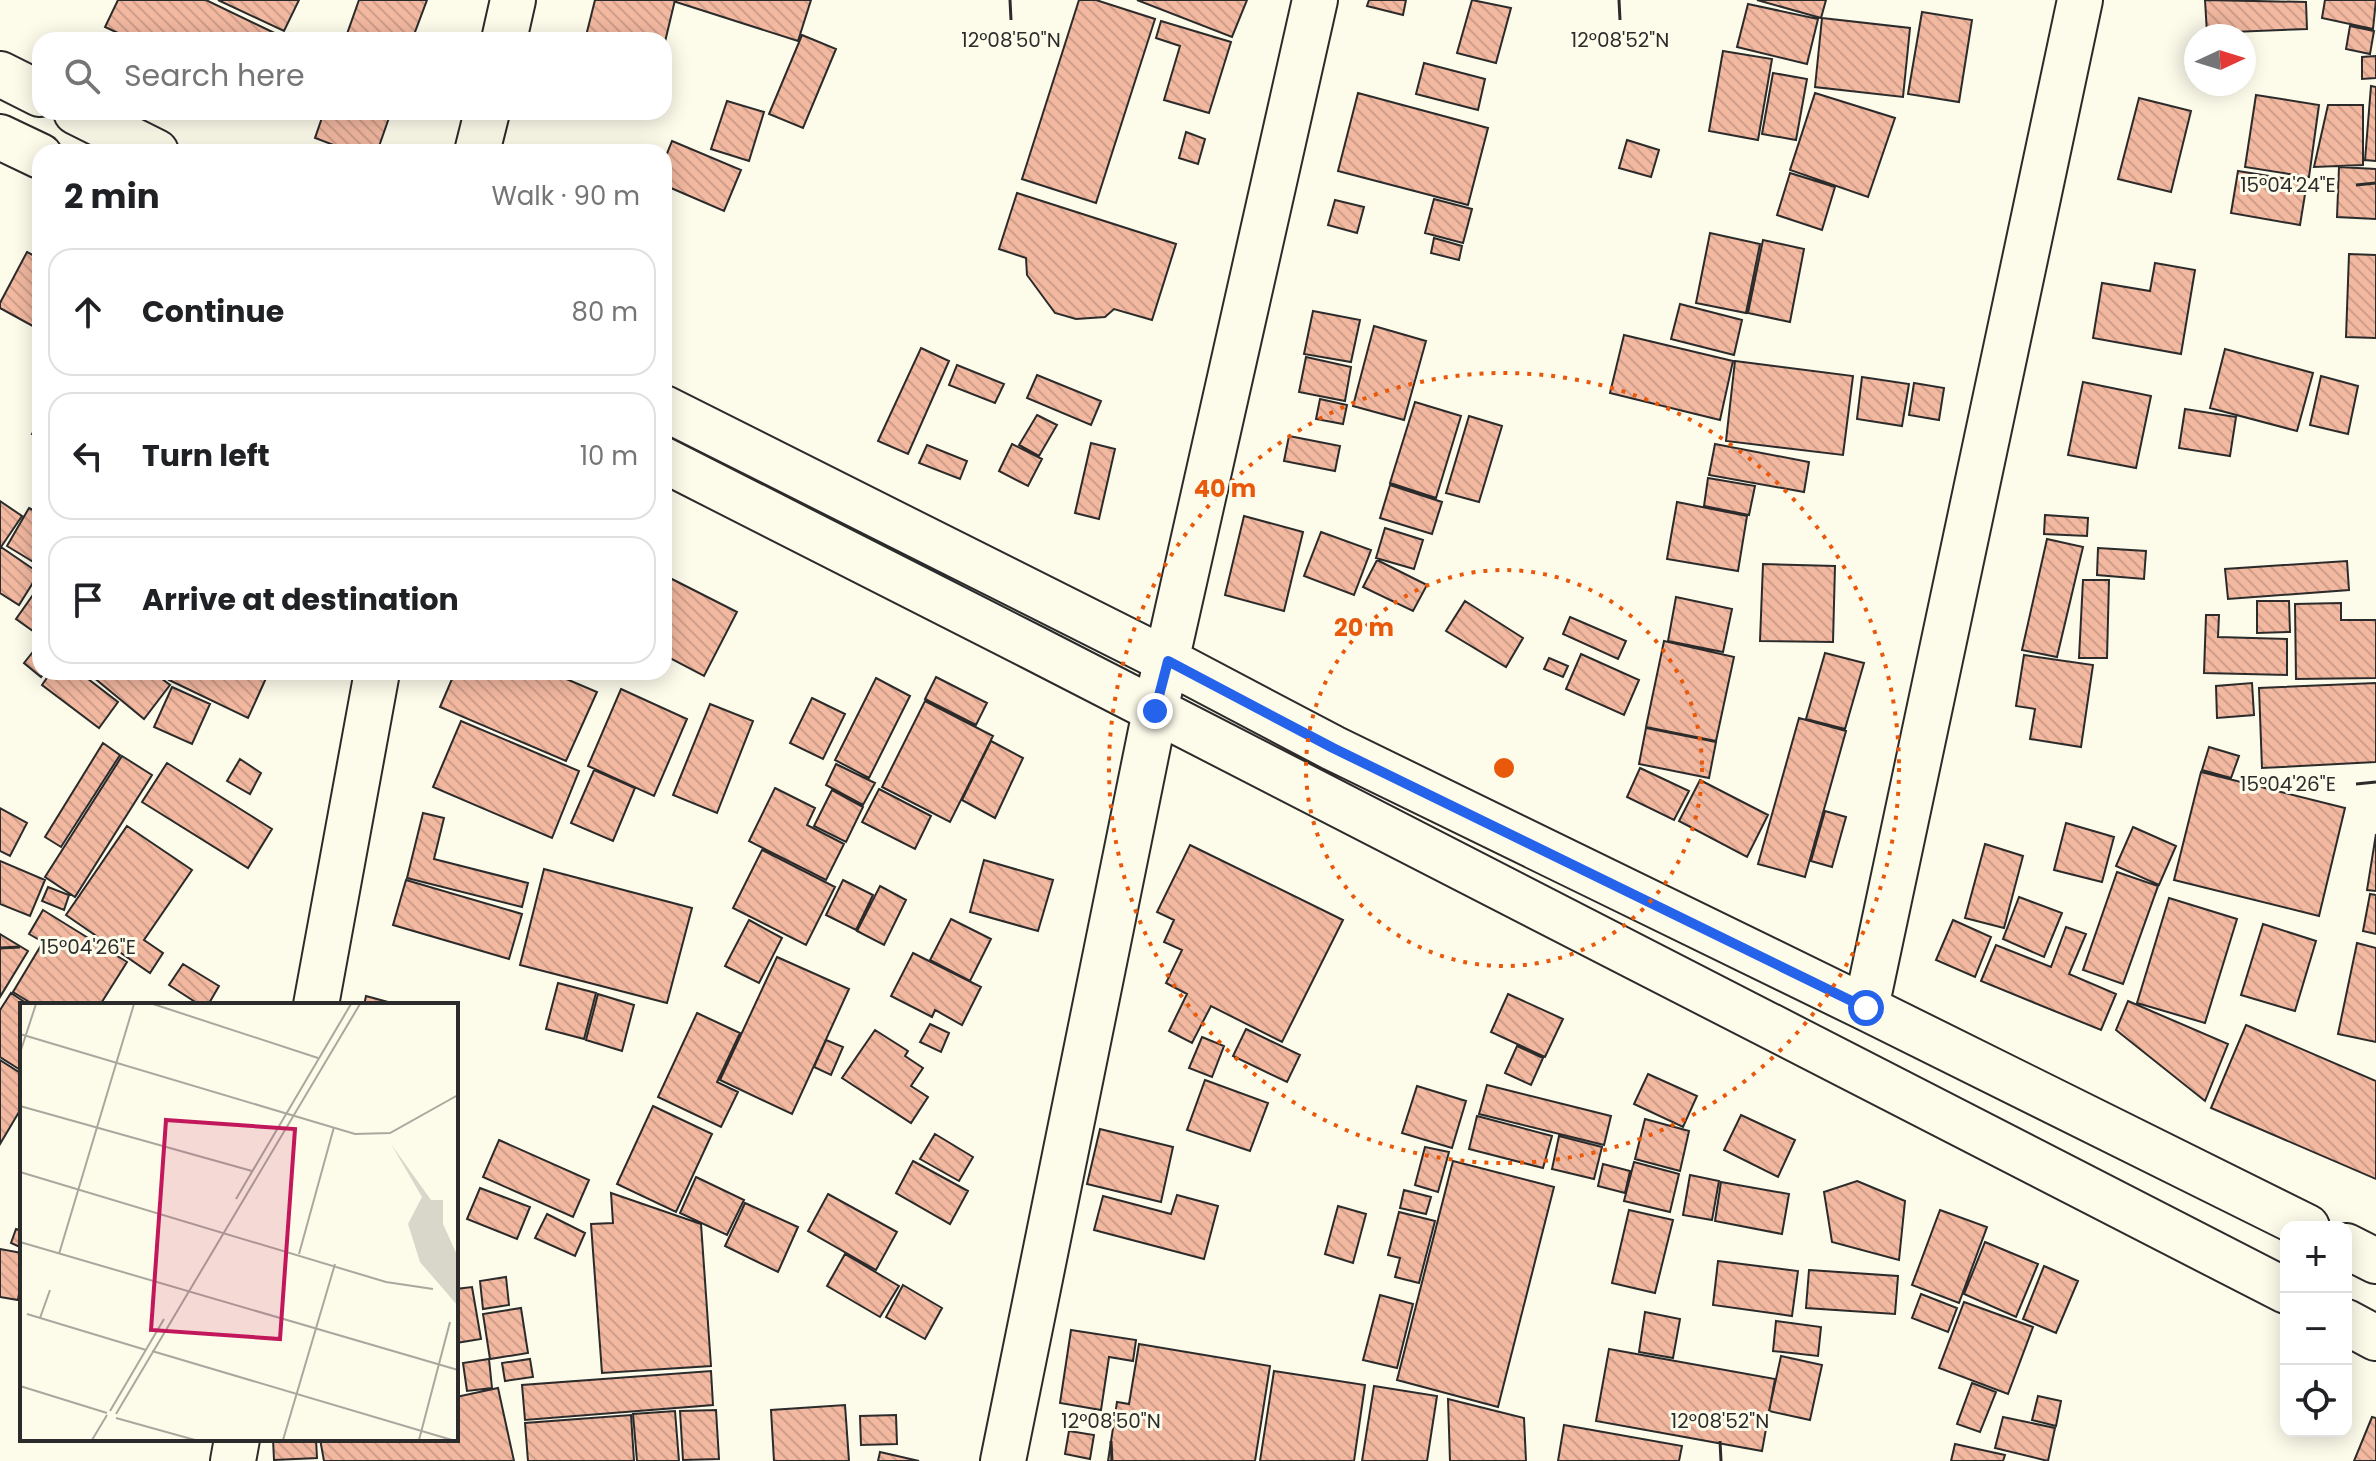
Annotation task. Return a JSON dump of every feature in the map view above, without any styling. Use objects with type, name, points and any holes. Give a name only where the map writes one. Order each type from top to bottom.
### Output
[{"type":"street","points":[[506,32],[513,0]]},
{"type":"street","points":[[1003,1461],[1155,711],[1315,0]]},
{"type":"street","points":[[1866,1008],[2080,0]]},
{"type":"street","points":[[0,74],[32,90]]},
{"type":"street","points":[[92,120],[140,144]]},
{"type":"street","points":[[479,144],[485,120]]},
{"type":"street","points":[[0,137],[32,152]]},
{"type":"street","points":[[672,412],[1168,661],[1333,748],[2295,1221]]},
{"type":"street","points":[[672,464],[2280,1288]]},
{"type":"street","points":[[316,1003],[376,680]]},
{"type":"street","points":[[2352,1249],[2376,1261]]},
{"type":"street","points":[[2352,1325],[2376,1338]]},
{"type":"street","points":[[233,1461],[237,1441]]},
{"type":"building","points":[[118,0],[206,0],[272,32],[116,32],[105,27]]},
{"type":"building","points":[[218,0],[299,0],[284,31]]},
{"type":"building","points":[[359,0],[427,0],[415,32],[348,32]]},
{"type":"building","points":[[595,0],[675,0],[667,32],[587,32]]},
{"type":"building","points":[[676,0],[811,0],[798,41]]},
{"type":"building","points":[[1079,0],[1096,0],[1155,19],[1096,203],[1022,179]]},
{"type":"building","points":[[1137,0],[1247,0],[1232,37]]},
{"type":"building","points":[[1369,0],[1406,0],[1403,15],[1367,6]]},
{"type":"building","points":[[1472,0],[1511,8],[1496,63],[1457,53]]},
{"type":"building","points":[[1757,0],[1826,0],[1821,18]]},
{"type":"building","points":[[2205,0],[2306,2],[2307,29],[2256,31],[2256,24],[2206,24]]},
{"type":"building","points":[[2325,0],[2376,0],[2373,29],[2322,18]]},
{"type":"building","points":[[1748,4],[1818,19],[1807,64],[1737,47]]},
{"type":"building","points":[[1922,12],[1972,20],[1959,102],[1908,94]]},
{"type":"building","points":[[1822,18],[1910,28],[1903,97],[1815,87]]},
{"type":"building","points":[[1161,21],[1231,42],[1209,113],[1164,100],[1180,46],[1156,38]]},
{"type":"building","points":[[2350,26],[2374,31],[2370,54],[2346,49]]},
{"type":"building","points":[[802,35],[836,49],[803,128],[769,114]]},
{"type":"building","points":[[1723,51],[1772,59],[1758,140],[1709,131]]},
{"type":"building","points":[[2376,56],[2376,78],[2362,79],[2362,57]]},
{"type":"building","points":[[1424,63],[1485,79],[1478,110],[1416,94]]},
{"type":"building","points":[[1773,73],[1807,79],[1796,140],[1762,134]]},
{"type":"building","points":[[2371,86],[2376,87],[2376,161],[2365,160]]},
{"type":"building","points":[[1358,93],[1488,128],[1468,205],[1338,171]]},
{"type":"building","points":[[1815,93],[1895,118],[1868,197],[1790,170]]},
{"type":"building","points":[[2256,95],[2319,105],[2309,177],[2245,167]]},
{"type":"building","points":[[2139,98],[2191,111],[2171,192],[2118,179]]},
{"type":"building","points":[[727,101],[764,112],[749,161],[711,149]]},
{"type":"building","points":[[2328,105],[2363,105],[2363,165],[2314,167]]},
{"type":"building","points":[[321,120],[388,120],[380,144],[331,144],[315,138]]},
{"type":"building","points":[[1186,132],[1205,139],[1198,164],[1179,158]]},
{"type":"building","points":[[1627,140],[1659,150],[1651,177],[1619,168]]},
{"type":"building","points":[[672,141],[741,170],[724,211],[672,188]]},
{"type":"building","points":[[2339,167],[2376,169],[2376,219],[2337,217]]},
{"type":"building","points":[[2238,171],[2307,182],[2300,225],[2231,213]]},
{"type":"building","points":[[1790,173],[1835,187],[1822,230],[1777,215]]},
{"type":"building","points":[[1017,193],[1176,244],[1152,320],[1114,309],[1105,317],[1076,319],[1055,313],[1027,275],[1026,258],[999,249]]},
{"type":"building","points":[[1434,199],[1472,209],[1463,243],[1425,233]]},
{"type":"building","points":[[1335,200],[1364,207],[1357,233],[1328,225]]},
{"type":"building","points":[[1710,233],[1760,244],[1746,313],[1696,303]]},
{"type":"building","points":[[1434,238],[1462,246],[1459,260],[1431,253]]},
{"type":"building","points":[[1763,240],[1804,249],[1790,322],[1748,313]]},
{"type":"building","points":[[27,252],[32,255],[32,326],[0,308]]},
{"type":"building","points":[[2349,254],[2376,255],[2376,338],[2346,337]]},
{"type":"building","points":[[2155,263],[2195,270],[2181,354],[2093,338],[2102,283],[2150,291]]},
{"type":"building","points":[[1680,304],[1742,320],[1734,355],[1671,339]]},
{"type":"building","points":[[1313,311],[1360,320],[1351,362],[1304,354]]},
{"type":"building","points":[[1374,326],[1426,341],[1404,420],[1353,406]]},
{"type":"building","points":[[1624,335],[1733,361],[1720,420],[1610,393]]},
{"type":"building","points":[[921,348],[949,361],[908,454],[878,441]]},
{"type":"building","points":[[2225,349],[2313,373],[2297,431],[2210,408]]},
{"type":"building","points":[[1306,357],[1351,367],[1345,401],[1299,392]]},
{"type":"building","points":[[1735,361],[1853,376],[1843,455],[1726,441]]},
{"type":"building","points":[[957,365],[1004,384],[995,403],[949,385]]},
{"type":"building","points":[[1037,375],[1101,401],[1091,425],[1027,398]]},
{"type":"building","points":[[2321,376],[2358,386],[2348,434],[2310,425]]},
{"type":"building","points":[[1862,377],[1909,384],[1902,426],[1857,419]]},
{"type":"building","points":[[2083,382],[2151,396],[2136,468],[2068,455]]},
{"type":"building","points":[[1914,383],[1944,388],[1939,420],[1909,415]]},
{"type":"building","points":[[1320,399],[1347,405],[1343,424],[1316,419]]},
{"type":"building","points":[[1415,402],[1461,416],[1436,498],[1390,483]]},
{"type":"building","points":[[2185,409],[2236,417],[2230,456],[2179,448]]},
{"type":"building","points":[[1037,415],[1057,425],[1039,456],[1019,445]]},
{"type":"building","points":[[1469,416],[1502,426],[1479,502],[1446,493]]},
{"type":"building","points":[[1289,436],[1340,446],[1335,471],[1284,461]]},
{"type":"building","points":[[1091,443],[1115,449],[1099,519],[1075,513]]},
{"type":"building","points":[[1012,444],[1042,459],[1028,486],[999,471]]},
{"type":"building","points":[[1715,444],[1809,462],[1804,492],[1709,475]]},
{"type":"building","points":[[927,445],[967,461],[960,479],[919,463]]},
{"type":"building","points":[[1708,478],[1755,486],[1749,515],[1704,506]]},
{"type":"building","points":[[1390,485],[1442,502],[1432,534],[1380,518]]},
{"type":"building","points":[[0,501],[22,516],[1,547],[32,568],[32,584],[19,605],[0,593]]},
{"type":"building","points":[[1677,502],[1747,516],[1738,571],[1667,559]]},
{"type":"building","points":[[29,508],[32,510],[32,561],[7,546]]},
{"type":"building","points":[[2045,515],[2088,518],[2087,536],[2044,534]]},
{"type":"building","points":[[1244,516],[1303,532],[1284,611],[1225,595]]},
{"type":"building","points":[[1385,528],[1423,540],[1414,569],[1376,558]]},
{"type":"building","points":[[1321,532],[1371,550],[1354,595],[1304,576]]},
{"type":"building","points":[[2047,539],[2083,547],[2057,657],[2022,650]]},
{"type":"building","points":[[2098,548],[2146,551],[2144,579],[2097,575]]},
{"type":"building","points":[[1377,560],[1427,585],[1413,611],[1363,587]]},
{"type":"building","points":[[2347,561],[2349,590],[2228,599],[2225,569]]},
{"type":"building","points":[[1763,564],[1835,566],[1833,642],[1760,641]]},
{"type":"building","points":[[672,579],[737,612],[704,676],[672,659]]},
{"type":"building","points":[[2083,580],[2109,580],[2107,658],[2079,658]]},
{"type":"building","points":[[32,596],[32,630],[16,619]]},
{"type":"building","points":[[1676,597],[1732,609],[1723,652],[1668,641]]},
{"type":"building","points":[[1465,601],[1523,638],[1506,667],[1446,631]]},
{"type":"building","points":[[2257,601],[2289,601],[2290,632],[2257,633]]},
{"type":"building","points":[[2341,603],[2341,620],[2376,620],[2376,678],[2296,679],[2295,604]]},
{"type":"building","points":[[2206,615],[2219,615],[2218,637],[2287,639],[2287,675],[2204,673]]},
{"type":"building","points":[[1570,617],[1626,641],[1618,659],[1563,634]]},
{"type":"building","points":[[1664,641],[1734,657],[1716,741],[1646,727]]},
{"type":"building","points":[[32,653],[32,670],[24,663]]},
{"type":"building","points":[[1825,653],[1864,663],[1845,729],[1806,719]]},
{"type":"building","points":[[1581,654],[1639,680],[1624,715],[1566,689]]},
{"type":"building","points":[[2024,655],[2093,665],[2081,747],[2030,739],[2035,709],[2016,706]]},
{"type":"building","points":[[1549,658],[1568,666],[1563,677],[1544,669]]},
{"type":"building","points":[[936,677],[987,703],[976,725],[925,699]]},
{"type":"building","points":[[876,678],[910,696],[869,778],[835,760]]},
{"type":"building","points":[[45,680],[89,680],[118,702],[99,728],[42,685]]},
{"type":"building","points":[[97,680],[163,680],[170,685],[144,719]]},
{"type":"building","points":[[169,680],[265,680],[248,718]]},
{"type":"building","points":[[452,680],[569,680],[597,692],[566,761],[440,707]]},
{"type":"building","points":[[2252,683],[2254,715],[2217,718],[2216,686]]},
{"type":"building","points":[[2376,683],[2376,762],[2262,768],[2259,688]]},
{"type":"building","points":[[172,687],[210,704],[192,744],[154,727]]},
{"type":"building","points":[[621,689],[687,719],[654,796],[588,766]]},
{"type":"building","points":[[812,698],[845,714],[823,759],[790,743]]},
{"type":"building","points":[[925,701],[993,736],[950,822],[882,787]]},
{"type":"building","points":[[710,704],[753,721],[717,813],[673,795]]},
{"type":"building","points":[[1799,718],[1846,731],[1805,877],[1758,864]]},
{"type":"building","points":[[461,721],[579,771],[552,838],[433,787]]},
{"type":"building","points":[[1646,728],[1716,742],[1709,778],[1639,764]]},
{"type":"building","points":[[991,741],[1023,758],[995,818],[962,800]]},
{"type":"building","points":[[103,743],[120,755],[61,847],[45,837]]},
{"type":"building","points":[[2209,747],[2239,756],[2231,778],[2202,770]]},
{"type":"building","points":[[122,756],[152,775],[75,897],[45,877]]},
{"type":"building","points":[[240,759],[261,773],[250,794],[227,781]]},
{"type":"building","points":[[167,763],[272,829],[248,868],[142,802]]},
{"type":"building","points":[[836,764],[875,783],[863,805],[826,785]]},
{"type":"building","points":[[1640,768],[1689,791],[1674,820],[1627,797]]},
{"type":"building","points":[[594,770],[635,788],[613,841],[571,823]]},
{"type":"building","points":[[2201,772],[2345,808],[2319,916],[2174,880]]},
{"type":"building","points":[[1700,780],[1768,815],[1747,857],[1679,821]]},
{"type":"building","points":[[775,788],[815,808],[807,825],[844,844],[826,880],[749,841]]},
{"type":"building","points":[[879,789],[931,816],[915,849],[862,822]]},
{"type":"building","points":[[832,790],[863,807],[846,842],[814,826]]},
{"type":"building","points":[[0,808],[27,823],[10,856],[0,851]]},
{"type":"building","points":[[1825,811],[1846,817],[1832,867],[1811,861]]},
{"type":"building","points":[[423,813],[444,818],[434,859],[528,883],[522,907],[407,878]]},
{"type":"building","points":[[2066,823],[2114,837],[2102,882],[2054,870]]},
{"type":"building","points":[[127,826],[192,870],[144,940],[163,953],[150,973],[66,915]]},
{"type":"building","points":[[2133,827],[2176,846],[2159,885],[2116,866]]},
{"type":"building","points":[[2376,834],[2376,891],[2367,890]]},
{"type":"building","points":[[1985,844],[2023,856],[2004,928],[1965,918]]},
{"type":"building","points":[[1190,845],[1343,920],[1282,1042],[1211,1006],[1192,1043],[1169,1031],[1187,994],[1166,983],[1182,950],[1164,942],[1174,920],[1157,912]]},
{"type":"building","points":[[762,850],[835,887],[806,945],[733,908]]},
{"type":"building","points":[[984,860],[1053,880],[1038,931],[970,912]]},
{"type":"building","points":[[0,861],[45,880],[30,916],[0,904]]},
{"type":"building","points":[[544,869],[692,908],[667,1003],[520,965]]},
{"type":"building","points":[[2117,872],[2158,886],[2123,984],[2083,970]]},
{"type":"building","points":[[406,880],[522,914],[509,959],[393,925]]},
{"type":"building","points":[[843,880],[873,895],[856,930],[826,915]]},
{"type":"building","points":[[880,886],[906,900],[884,945],[857,931]]},
{"type":"building","points":[[48,887],[69,895],[64,910],[42,901]]},
{"type":"building","points":[[2370,894],[2376,895],[2376,934],[2363,931]]},
{"type":"building","points":[[2019,897],[2062,913],[2044,957],[2003,939]]},
{"type":"building","points":[[2169,898],[2237,919],[2205,1023],[2137,1003]]},
{"type":"building","points":[[43,910],[127,962],[101,1003],[31,1003],[13,992],[43,942],[29,934]]},
{"type":"building","points":[[951,919],[991,939],[970,981],[930,960]]},
{"type":"building","points":[[749,920],[782,938],[759,983],[725,966]]},
{"type":"building","points":[[1953,920],[1991,937],[1975,977],[1936,960]]},
{"type":"building","points":[[2263,924],[2316,941],[2295,1011],[2241,995]]},
{"type":"building","points":[[2066,927],[2086,934],[2069,974],[2116,994],[2101,1030],[1981,981],[1996,945],[2051,967]]},
{"type":"building","points":[[0,934],[28,951],[0,997]]},
{"type":"building","points":[[2357,943],[2376,948],[2376,1042],[2338,1034]]},
{"type":"building","points":[[913,953],[981,987],[962,1025],[935,1010],[932,1017],[891,996]]},
{"type":"building","points":[[777,957],[849,989],[792,1114],[720,1080]]},
{"type":"building","points":[[183,964],[219,986],[209,1003],[197,1003],[169,985]]},
{"type":"building","points":[[558,983],[596,993],[584,1039],[546,1029]]},
{"type":"building","points":[[11,993],[26,1003],[20,1003],[20,1070],[0,1057],[0,1010]]},
{"type":"building","points":[[598,994],[634,1005],[622,1051],[586,1040]]},
{"type":"building","points":[[1508,994],[1563,1019],[1545,1057],[1491,1032]]},
{"type":"building","points":[[366,996],[392,1003],[364,1003]]},
{"type":"building","points":[[2128,1001],[2228,1044],[2205,1101],[2116,1030]]},
{"type":"building","points":[[697,1013],[740,1033],[717,1082],[738,1092],[721,1127],[658,1097]]},
{"type":"building","points":[[930,1024],[949,1033],[941,1052],[920,1042]]},
{"type":"building","points":[[2246,1025],[2376,1081],[2376,1179],[2211,1108]]},
{"type":"building","points":[[1246,1029],[1300,1055],[1287,1082],[1233,1056]]},
{"type":"building","points":[[875,1030],[908,1051],[905,1056],[923,1068],[911,1086],[928,1097],[911,1123],[842,1078]]},
{"type":"building","points":[[1202,1037],[1224,1046],[1212,1077],[1189,1068]]},
{"type":"building","points":[[826,1040],[843,1047],[831,1075],[814,1067]]},
{"type":"building","points":[[1517,1046],[1543,1058],[1531,1085],[1505,1073]]},
{"type":"building","points":[[0,1060],[20,1073],[20,1110],[0,1144]]},
{"type":"building","points":[[1648,1074],[1697,1096],[1683,1127],[1634,1104]]},
{"type":"building","points":[[1205,1080],[1268,1103],[1250,1151],[1187,1130]]},
{"type":"building","points":[[1487,1085],[1611,1116],[1604,1145],[1479,1114]]},
{"type":"building","points":[[1417,1086],[1466,1101],[1452,1148],[1402,1133]]},
{"type":"building","points":[[653,1106],[712,1134],[676,1212],[617,1184]]},
{"type":"building","points":[[1741,1115],[1795,1140],[1778,1177],[1724,1150]]},
{"type":"building","points":[[1477,1116],[1552,1136],[1543,1168],[1469,1149]]},
{"type":"building","points":[[1645,1119],[1689,1131],[1680,1171],[1635,1159]]},
{"type":"building","points":[[1100,1129],[1173,1147],[1161,1202],[1087,1184]]},
{"type":"building","points":[[935,1134],[973,1157],[959,1181],[920,1159]]},
{"type":"building","points":[[1559,1136],[1602,1147],[1594,1179],[1552,1169]]},
{"type":"building","points":[[499,1140],[589,1180],[573,1217],[483,1177]]},
{"type":"building","points":[[1425,1147],[1449,1152],[1438,1192],[1415,1185]]},
{"type":"building","points":[[913,1161],[968,1191],[950,1224],[896,1193]]},
{"type":"building","points":[[1453,1161],[1554,1187],[1498,1407],[1397,1380]]},
{"type":"building","points":[[1634,1162],[1679,1174],[1670,1212],[1624,1201]]},
{"type":"building","points":[[1603,1164],[1630,1171],[1625,1193],[1598,1186]]},
{"type":"building","points":[[1690,1175],[1719,1181],[1712,1220],[1683,1215]]},
{"type":"building","points":[[696,1177],[744,1200],[727,1235],[680,1213]]},
{"type":"building","points":[[1857,1181],[1905,1201],[1899,1260],[1832,1242],[1824,1192]]},
{"type":"building","points":[[1721,1182],[1789,1194],[1782,1234],[1715,1221]]},
{"type":"building","points":[[480,1188],[530,1207],[517,1239],[467,1219]]},
{"type":"building","points":[[1404,1190],[1431,1197],[1426,1214],[1400,1208]]},
{"type":"building","points":[[611,1193],[701,1224],[711,1366],[602,1373],[591,1224],[613,1223]]},
{"type":"building","points":[[828,1194],[897,1232],[876,1270],[808,1231]]},
{"type":"building","points":[[1177,1195],[1218,1206],[1204,1259],[1094,1230],[1103,1196],[1171,1214]]},
{"type":"building","points":[[745,1203],[798,1227],[778,1272],[725,1246]]},
{"type":"building","points":[[1338,1206],[1366,1214],[1353,1263],[1325,1254]]},
{"type":"building","points":[[1629,1210],[1673,1220],[1655,1293],[1612,1283]]},
{"type":"building","points":[[1940,1210],[1987,1227],[1959,1303],[1912,1285]]},
{"type":"building","points":[[1399,1212],[1435,1221],[1419,1283],[1395,1277],[1400,1258],[1388,1255]]},
{"type":"building","points":[[547,1214],[585,1233],[575,1256],[535,1238]]},
{"type":"building","points":[[16,1229],[20,1230],[20,1247],[11,1243]]},
{"type":"building","points":[[1985,1242],[2038,1264],[2016,1317],[1964,1294]]},
{"type":"building","points":[[0,1249],[20,1253],[18,1300],[0,1297]]},
{"type":"building","points":[[845,1254],[899,1286],[880,1317],[827,1286]]},
{"type":"building","points":[[1718,1261],[1798,1271],[1792,1316],[1713,1305]]},
{"type":"building","points":[[2044,1266],[2078,1281],[2056,1333],[2023,1319]]},
{"type":"building","points":[[1809,1270],[1898,1276],[1895,1314],[1806,1308]]},
{"type":"building","points":[[506,1277],[509,1305],[483,1309],[480,1281]]},
{"type":"building","points":[[903,1285],[942,1308],[925,1339],[886,1317]]},
{"type":"building","points":[[472,1287],[481,1339],[458,1343],[458,1289]]},
{"type":"building","points":[[1921,1294],[1957,1308],[1948,1332],[1912,1318]]},
{"type":"building","points":[[1380,1295],[1413,1304],[1397,1368],[1363,1360]]},
{"type":"building","points":[[1964,1302],[2033,1327],[2008,1394],[1939,1368]]},
{"type":"building","points":[[521,1308],[528,1353],[490,1359],[483,1314]]},
{"type":"building","points":[[1645,1312],[1680,1319],[1673,1358],[1639,1352]]},
{"type":"building","points":[[1776,1321],[1821,1327],[1818,1356],[1773,1351]]},
{"type":"building","points":[[1071,1330],[1136,1340],[1133,1361],[1109,1357],[1101,1410],[1060,1403]]},
{"type":"building","points":[[1139,1344],[1270,1366],[1255,1461],[1108,1461],[1117,1402],[1129,1404]]},
{"type":"building","points":[[1609,1349],[1775,1379],[1762,1451],[1596,1421]]},
{"type":"building","points":[[1781,1356],[1822,1365],[1810,1420],[1769,1411]]},
{"type":"building","points":[[489,1359],[492,1388],[467,1391],[463,1363]]},
{"type":"building","points":[[530,1359],[533,1377],[505,1381],[502,1363]]},
{"type":"building","points":[[711,1371],[713,1405],[525,1420],[522,1385]]},
{"type":"building","points":[[1274,1371],[1365,1385],[1354,1461],[1260,1461]]},
{"type":"building","points":[[1972,1383],[1996,1392],[1980,1432],[1957,1424]]},
{"type":"building","points":[[1374,1386],[1437,1396],[1427,1461],[1362,1461]]},
{"type":"building","points":[[498,1388],[514,1461],[324,1461],[320,1441],[458,1441],[458,1397]]},
{"type":"building","points":[[2038,1396],[2061,1401],[2056,1426],[2032,1420]]},
{"type":"building","points":[[1448,1399],[1524,1418],[1526,1461],[1450,1461]]},
{"type":"building","points":[[845,1405],[849,1461],[774,1461],[771,1410]]},
{"type":"building","points":[[716,1410],[719,1459],[683,1460],[680,1411]]},
{"type":"building","points":[[675,1411],[679,1461],[637,1461],[633,1414]]},
{"type":"building","points":[[631,1415],[634,1461],[528,1461],[525,1423]]},
{"type":"building","points":[[896,1415],[897,1444],[861,1445],[860,1416]]},
{"type":"building","points":[[2003,1417],[2055,1428],[2048,1461],[1995,1448]]},
{"type":"building","points":[[2372,1417],[2376,1418],[2376,1461],[2354,1461]]},
{"type":"building","points":[[1564,1425],[1682,1446],[1679,1461],[1558,1461]]},
{"type":"building","points":[[1069,1431],[1094,1435],[1090,1459],[1065,1454]]},
{"type":"building","points":[[273,1441],[316,1441],[317,1458],[274,1460]]},
{"type":"building","points":[[1955,1444],[2005,1455],[2003,1461],[1951,1461]]},
{"type":"building","points":[[880,1452],[919,1461],[878,1461]]},
{"type":"route","points":[[1155,711],[1168,661],[1333,748],[1866,1008]]}]
